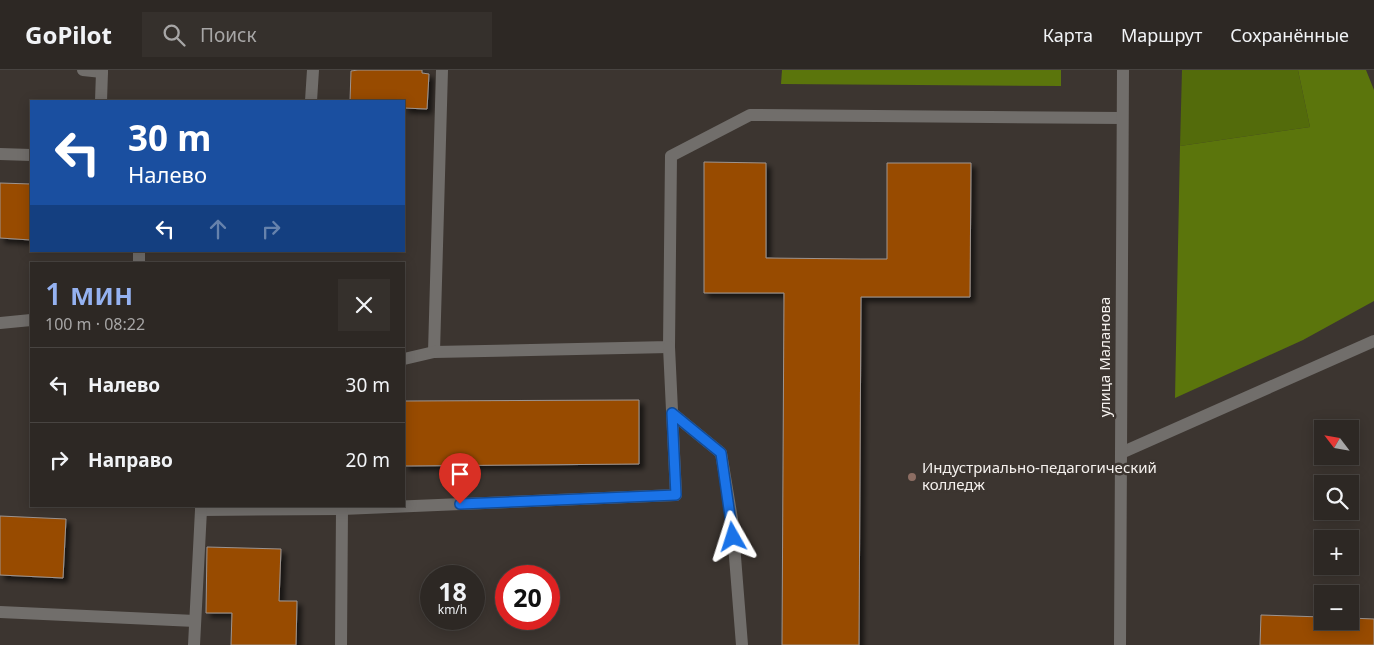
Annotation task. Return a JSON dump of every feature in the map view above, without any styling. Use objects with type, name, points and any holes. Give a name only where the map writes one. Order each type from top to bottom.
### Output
[{"type":"street","points":[[83,70],[102,71],[101,100]]},
{"type":"street","points":[[311,100],[313,70]]},
{"type":"street","points":[[434,352],[442,70]]},
{"type":"street","name":"улица Маланова","points":[[1120,645],[1123,70]]},
{"type":"street","points":[[194,645],[201,508],[342,510],[676,495],[668,347],[671,156],[750,115],[1122,118]]},
{"type":"street","points":[[0,154],[30,155]]},
{"type":"street","points":[[0,323],[30,320]]},
{"type":"street","points":[[1120,453],[1374,342]]},
{"type":"street","points":[[405,359],[434,352],[668,347]]},
{"type":"street","points":[[672,413],[721,453],[732,519],[742,645]]},
{"type":"street","points":[[340,645],[342,510]]},
{"type":"street","points":[[0,612],[195,621]]},
{"type":"green space","points":[[782,70],[1061,70],[1061,86],[781,84]]},
{"type":"green space","points":[[1182,70],[1298,70],[1310,127],[1180,146]]},
{"type":"green space","points":[[1298,70],[1366,70],[1374,90],[1374,301],[1303,340],[1175,398],[1180,146],[1310,127]]},
{"type":"building","points":[[422,70],[422,73],[429,74],[427,109],[405,108],[405,100],[350,100],[351,71]]},
{"type":"building","points":[[704,162],[766,163],[766,258],[861,259],[887,259],[887,163],[971,163],[970,297],[861,297],[859,645],[782,645],[784,293],[704,293]]},
{"type":"building","points":[[0,183],[30,184],[30,240],[0,238]]},
{"type":"building","points":[[639,400],[639,464],[405,466],[405,401]]},
{"type":"building","points":[[0,516],[66,519],[63,578],[0,575]]},
{"type":"building","points":[[207,547],[281,549],[279,601],[297,601],[296,645],[231,645],[232,613],[206,613]]},
{"type":"building","points":[[1261,615],[1314,617],[1314,630],[1359,630],[1359,618],[1374,619],[1374,645],[1260,645]]},
{"type":"place","name":"Индустриально-педагогический колледж","points":[[912,477]]},
{"type":"route","points":[[460,504],[676,495],[672,413],[721,453],[732,519],[733,537]]}]
